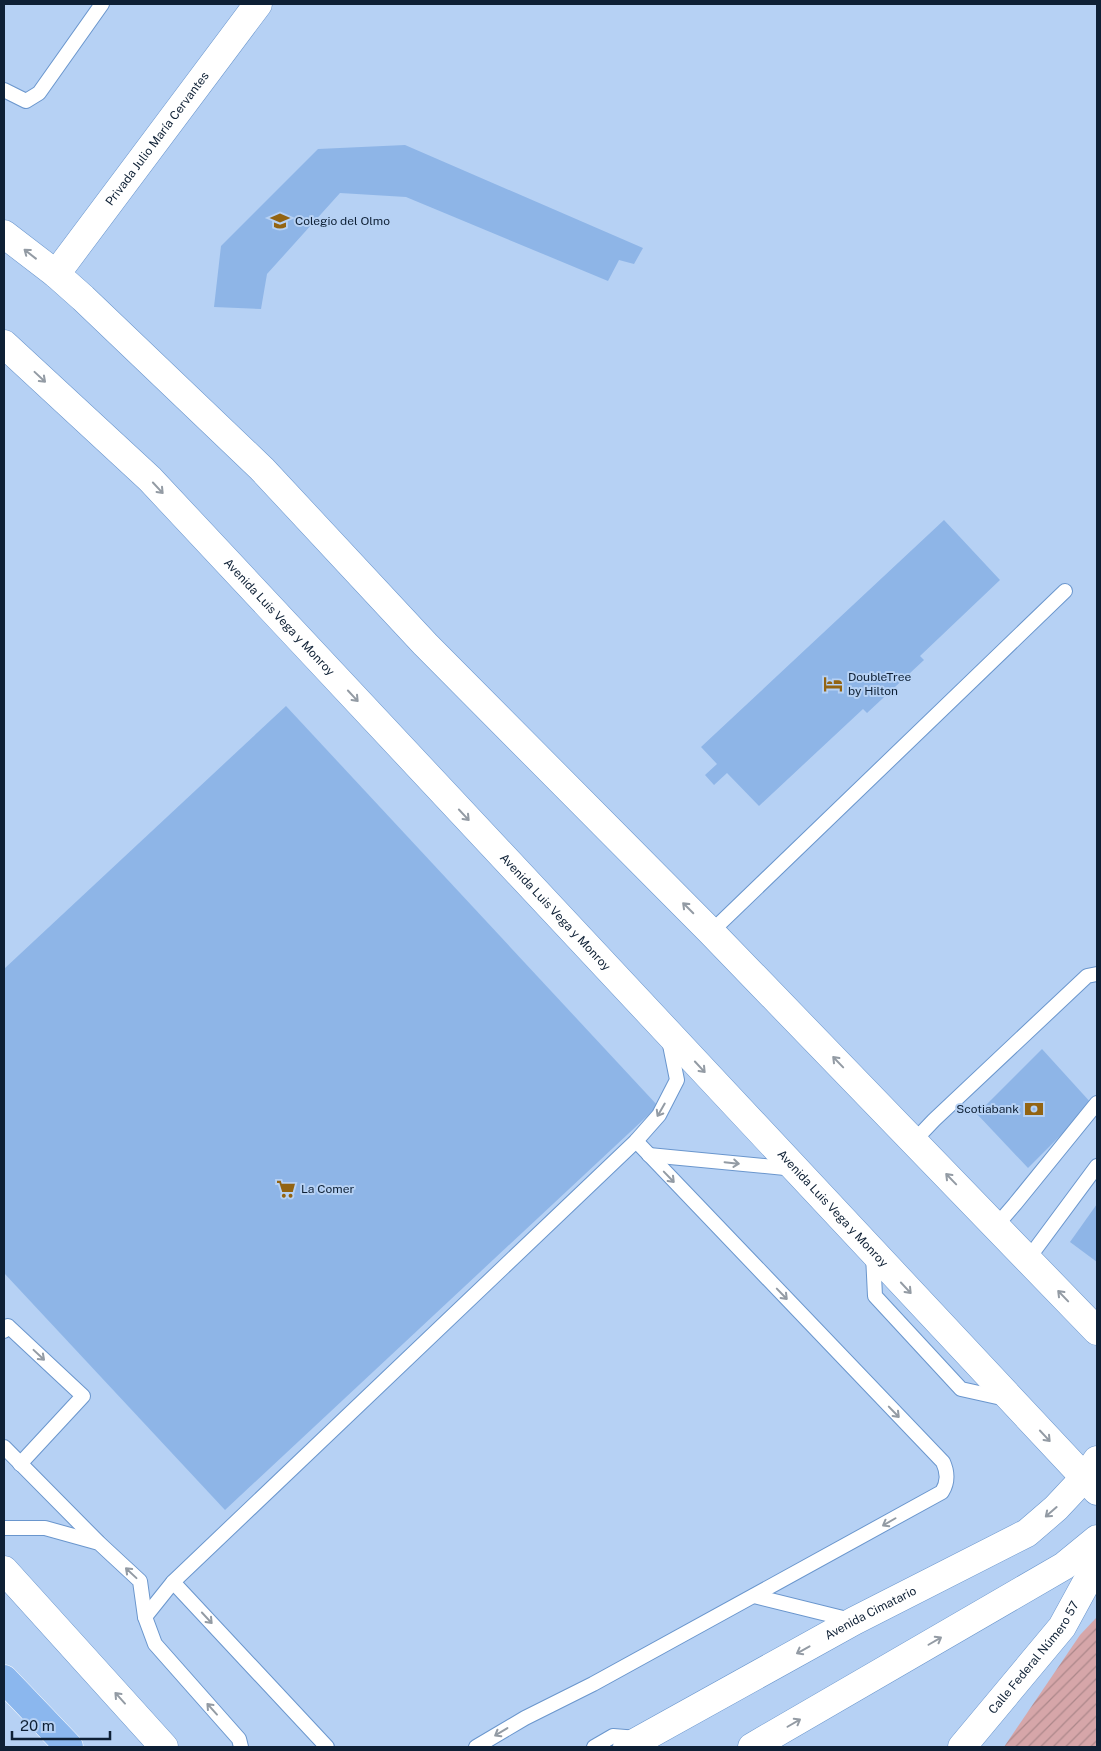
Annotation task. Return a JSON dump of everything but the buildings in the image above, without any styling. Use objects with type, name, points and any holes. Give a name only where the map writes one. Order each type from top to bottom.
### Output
[{"type":"highway","points":[[4,1680],[69,1747]]},
{"type":"main road","name":"Privada Julio María Cervantes","points":[[56,274],[258,4]]},
{"type":"main road","points":[[4,234],[56,274],[83,298],[262,469],[425,644],[711,932],[1097,1331]]},
{"type":"main road","name":"Avenida Luis Vega y Monroy","points":[[4,344],[150,479],[1012,1400],[1093,1476]]},
{"type":"main road","name":"Avenida Cimatario","points":[[635,1743],[854,1621],[1027,1533],[1093,1476]]},
{"type":"main road","points":[[752,1747],[1064,1566],[1097,1539]]},
{"type":"main road","name":"Calle Federal Número 57","points":[[962,1747],[1062,1627],[1097,1563]]},
{"type":"main road","points":[[4,1570],[164,1747]]},
{"type":"lane","points":[[4,90],[26,101],[39,93],[102,4]]},
{"type":"lane","points":[[711,932],[1065,591]]},
{"type":"lane","points":[[914,1141],[1087,976],[1097,974]]},
{"type":"lane","points":[[146,1617],[174,1582],[636,1141],[659,1115],[678,1080],[667,1032]]},
{"type":"lane","points":[[996,1226],[1097,1103]]},
{"type":"lane","points":[[476,1747],[525,1718],[593,1684],[942,1492],[947,1478],[943,1462],[636,1141]]},
{"type":"lane","points":[[648,1155],[796,1170]]},
{"type":"lane","points":[[1028,1259],[1097,1166]]},
{"type":"lane","points":[[4,1331],[8,1326],[83,1396],[20,1464]]},
{"type":"lane","points":[[4,1447],[99,1543],[140,1581],[146,1617],[154,1644],[239,1739],[241,1747]]},
{"type":"lane","points":[[4,1528],[45,1528],[99,1543]]},
{"type":"lane","points":[[174,1582],[327,1747]]},
{"type":"lane","points":[[754,1596],[854,1621]]},
{"type":"lane","points":[[594,1747],[613,1736],[635,1743]]},
{"type":"shaded area","points":[[1097,1617],[1097,1747],[1004,1747],[1080,1635]]},
{"type":"place","name":"Colegio del Olmo","points":[[280,221]]},
{"type":"place","name":"DoubleTree by Hilton","points":[[833,684]]},
{"type":"place","name":"Scotiabank","points":[[1034,1109]]},
{"type":"place","name":"La Comer","points":[[286,1189]]}]
